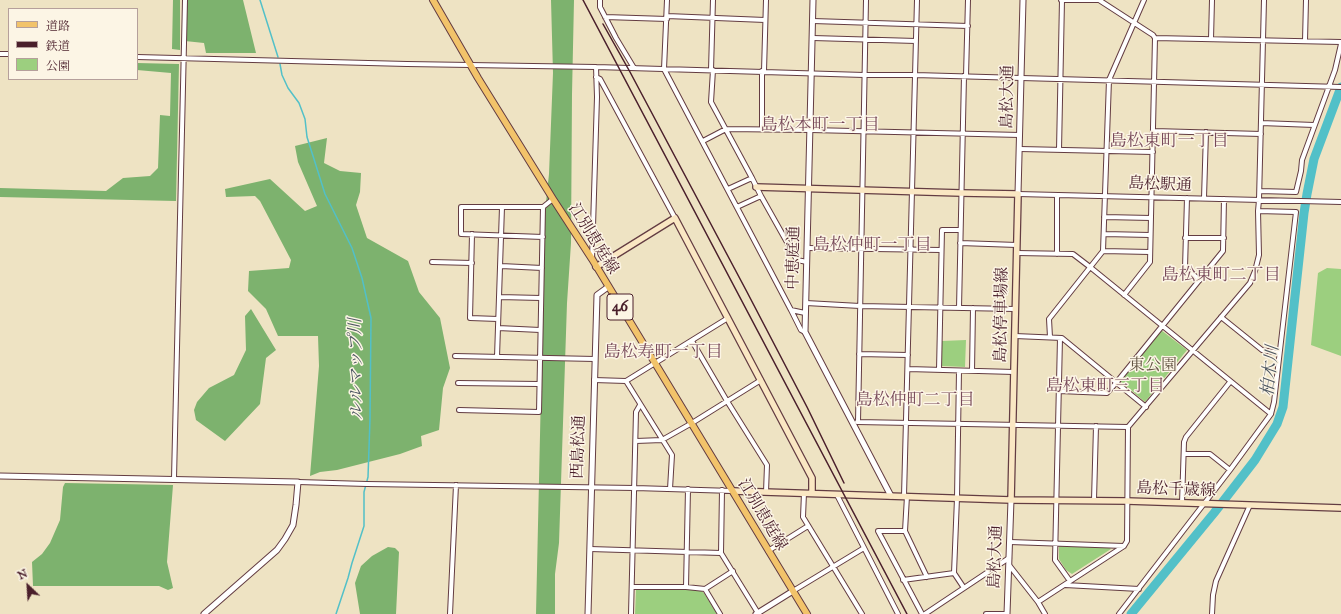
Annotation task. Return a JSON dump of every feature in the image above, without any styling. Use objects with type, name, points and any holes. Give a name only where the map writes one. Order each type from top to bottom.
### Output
[{"type":"main road","name":"江別恵庭線","points":[[433,0],[470,65],[592,259],[608,288],[692,423],[807,614]]},
{"type":"main road","points":[[756,187],[1018,194]]},
{"type":"main road","name":"島松停車場線","points":[[1011,500],[1018,194]]},
{"type":"main road","points":[[596,267],[675,218],[812,478],[812,493]]},
{"type":"main road","points":[[733,491],[1011,500]]},
{"type":"main road","name":"島松千歳線","points":[[1011,500],[1094,500],[1341,508]]},
{"type":"street","points":[[174,479],[185,0]]},
{"type":"street","points":[[600,0],[600,7],[634,68]]},
{"type":"street","points":[[667,0],[664,70],[728,188],[801,330],[805,332]]},
{"type":"street","points":[[713,0],[711,102],[796,260],[807,262]]},
{"type":"street","points":[[762,130],[766,0]]},
{"type":"street","name":"中恵庭通","points":[[813,0],[805,332],[855,423],[890,496]]},
{"type":"street","points":[[866,0],[859,354],[855,423],[1013,424],[1128,427]]},
{"type":"street","points":[[917,0],[906,423],[905,531],[927,577]]},
{"type":"street","points":[[959,308],[961,193],[968,0]]},
{"type":"street","name":"島松大通","points":[[1018,194],[1023,0]]},
{"type":"street","points":[[1059,150],[1061,0],[1097,0],[1154,35],[1155,38],[1150,262],[1124,295]]},
{"type":"street","points":[[1050,337],[1049,319],[1103,251],[1109,80],[1144,0]]},
{"type":"street","points":[[1211,39],[1212,0]]},
{"type":"street","points":[[1038,602],[1124,546],[1127,541],[1128,427],[1250,283],[1255,271],[1259,255],[1258,211],[1260,200],[1264,0]]},
{"type":"street","points":[[1305,41],[1306,0]]},
{"type":"street","points":[[606,17],[765,20]]},
{"type":"street","points":[[813,21],[968,26]]},
{"type":"street","points":[[813,38],[916,41]]},
{"type":"street","points":[[1155,38],[1341,43],[1335,70],[1302,160],[1296,192],[1260,191]]},
{"type":"street","points":[[138,57],[965,76],[1341,88]]},
{"type":"street","points":[[592,259],[597,97],[596,67]]},
{"type":"street","points":[[596,77],[600,79],[675,218]]},
{"type":"street","points":[[1261,123],[1314,125]]},
{"type":"street","points":[[703,141],[726,129],[1020,135]]},
{"type":"street","points":[[1154,131],[1261,134]]},
{"type":"street","points":[[1204,198],[1206,132]]},
{"type":"street","points":[[1020,150],[1153,152]]},
{"type":"street","points":[[728,188],[752,178]]},
{"type":"street","name":"島松駅通","points":[[1018,194],[1341,202]]},
{"type":"street","points":[[1056,195],[1057,254]]},
{"type":"street","points":[[737,207],[761,196]]},
{"type":"street","points":[[1187,198],[1185,268],[1200,280]]},
{"type":"street","points":[[543,237],[461,234],[461,207],[543,207],[553,199]]},
{"type":"street","points":[[1060,391],[1107,393],[1116,383],[1223,251],[1224,200]]},
{"type":"street","points":[[497,357],[502,207]]},
{"type":"street","points":[[459,410],[539,412],[543,207]]},
{"type":"street","points":[[1119,614],[1207,504],[1271,414],[1274,402],[1296,212],[1258,211]]},
{"type":"street","points":[[1104,217],[1151,218]]},
{"type":"street","points":[[939,370],[942,230],[960,230]]},
{"type":"street","points":[[472,234],[470,318],[498,319]]},
{"type":"street","points":[[1104,234],[1150,235]]},
{"type":"street","points":[[1185,238],[1224,238]]},
{"type":"street","points":[[960,243],[1017,245]]},
{"type":"street","points":[[807,248],[941,250]]},
{"type":"street","points":[[1103,251],[1150,252]]},
{"type":"street","points":[[1016,253],[1073,254],[1271,414]]},
{"type":"street","points":[[432,262],[472,263]]},
{"type":"street","points":[[501,266],[542,268]]},
{"type":"street","name":"西島松通","points":[[588,614],[597,295],[608,288]]},
{"type":"street","points":[[499,297],[541,298]]},
{"type":"street","points":[[806,303],[860,306],[1015,309]]},
{"type":"street","points":[[972,371],[973,308]]},
{"type":"street","points":[[791,310],[805,313]]},
{"type":"street","points":[[1222,317],[1262,350],[1279,353]]},
{"type":"street","points":[[594,380],[626,381],[728,318]]},
{"type":"street","points":[[498,328],[540,330]]},
{"type":"street","points":[[1015,336],[1062,338],[1146,407]]},
{"type":"street","points":[[1060,338],[1055,560],[1070,581]]},
{"type":"street","points":[[692,341],[727,401],[767,464],[766,492]]},
{"type":"street","points":[[859,354],[908,355]]},
{"type":"street","points":[[455,356],[595,359]]},
{"type":"street","points":[[908,369],[1014,372]]},
{"type":"street","points":[[959,371],[954,573],[964,588]]},
{"type":"street","points":[[636,441],[662,440],[761,380]]},
{"type":"street","points":[[626,381],[672,455],[670,489]]},
{"type":"street","points":[[1182,503],[1184,442],[1186,437],[1230,382]]},
{"type":"street","points":[[458,383],[539,384]]},
{"type":"street","points":[[631,614],[636,412],[640,405]]},
{"type":"street","points":[[1094,500],[1096,426]]},
{"type":"street","points":[[1184,454],[1210,454],[1230,470]]},
{"type":"street","points":[[0,476],[733,491]]},
{"type":"street","points":[[204,614],[277,550],[285,539],[293,525],[298,482]]},
{"type":"street","points":[[450,614],[456,485]]},
{"type":"street","points":[[686,587],[688,489]]},
{"type":"street","points":[[722,490],[721,552],[759,613],[864,548]]},
{"type":"street","points":[[804,493],[803,517],[862,614]]},
{"type":"street","points":[[837,495],[898,614]]},
{"type":"street","name":"島松大通","points":[[1007,614],[1011,500]]},
{"type":"street","points":[[1212,614],[1213,595],[1216,581],[1250,505]]},
{"type":"street","points":[[768,551],[808,526]]},
{"type":"street","points":[[905,531],[878,531],[922,614]]},
{"type":"street","points":[[1010,542],[1124,546]]},
{"type":"street","points":[[590,549],[721,552]]},
{"type":"street","points":[[925,614],[1009,558]]},
{"type":"street","points":[[1009,565],[1046,614]]},
{"type":"street","points":[[632,587],[686,587],[705,589],[733,572]]},
{"type":"street","points":[[903,580],[954,573]]},
{"type":"street","points":[[1065,585],[1138,589]]},
{"type":"street","points":[[705,589],[720,614]]},
{"type":"street","points":[[986,614],[1007,614]]},
{"type":"green space","points":[[173,0],[180,0],[180,50],[172,49]]},
{"type":"green space","points":[[186,0],[243,0],[256,53],[206,53],[204,43],[185,41]]},
{"type":"green space","points":[[551,0],[574,0],[571,243],[567,303],[559,543],[555,574],[555,614],[536,614],[545,212],[549,174],[553,73]]},
{"type":"green space","points":[[138,63],[179,64],[176,201],[0,197],[0,188],[106,191],[123,178],[150,176],[158,168],[160,115],[170,116],[171,73],[138,70]]},
{"type":"green space","points":[[327,138],[324,163],[340,171],[361,173],[360,192],[356,205],[367,238],[408,261],[419,292],[440,318],[450,368],[443,388],[439,430],[421,436],[422,446],[400,454],[337,470],[320,472],[310,476],[319,366],[318,336],[278,336],[266,309],[248,291],[249,271],[289,268],[291,260],[260,201],[255,196],[226,197],[225,189],[270,179],[305,211],[317,206],[298,162],[295,146]]},
{"type":"green space","points":[[1327,268],[1341,269],[1341,356],[1311,345],[1318,273]]},
{"type":"green space","points":[[251,309],[276,350],[266,358],[260,404],[225,441],[196,420],[194,410],[197,402],[209,388],[234,375],[246,350],[245,316]]},
{"type":"green space","name":"東公園","points":[[1161,330],[1187,350],[1145,402],[1120,381]]},
{"type":"green space","points":[[966,340],[965,367],[942,366],[942,341]]},
{"type":"green space","points":[[65,483],[173,485],[167,562],[173,588],[168,590],[159,586],[33,586],[32,562],[42,554],[50,543],[60,520],[63,487]]},
{"type":"green space","points":[[1059,546],[1108,547],[1111,549],[1072,574],[1066,570],[1059,559]]},
{"type":"green space","points":[[388,547],[395,548],[399,552],[396,614],[360,614],[355,583],[361,566],[372,556]]},
{"type":"green space","points":[[636,590],[700,590],[704,593],[717,614],[635,614]]},
{"type":"waterway","name":"ルルマップ川","points":[[260,0],[278,57]]},
{"type":"waterway","name":"ルルマップ川","points":[[280,64],[282,75],[288,88],[299,103],[305,119],[307,137],[325,194],[352,248],[362,278],[371,318],[370,419],[368,477],[364,492],[364,526],[336,614]]},
{"type":"waterway","name":"柏木川","points":[[1131,614],[1214,513],[1255,460],[1277,424],[1283,407],[1307,194],[1314,159],[1341,87]]},
{"type":"railway","points":[[583,0],[907,614]]},
{"type":"railway","points":[[603,24],[747,292],[807,407],[844,483]]},
{"type":"district","name":"島松本町一丁目","points":[[820,126]]},
{"type":"district","name":"島松東町一丁目","points":[[1169,142]]},
{"type":"district","name":"島松仲町一丁目","points":[[872,246]]},
{"type":"district","name":"島松東町二丁目","points":[[1221,276]]},
{"type":"district","name":"島松寿町一丁目","points":[[663,353]]},
{"type":"district","name":"島松東町三丁目","points":[[1105,387]]},
{"type":"district","name":"島松仲町二丁目","points":[[915,401]]}]
